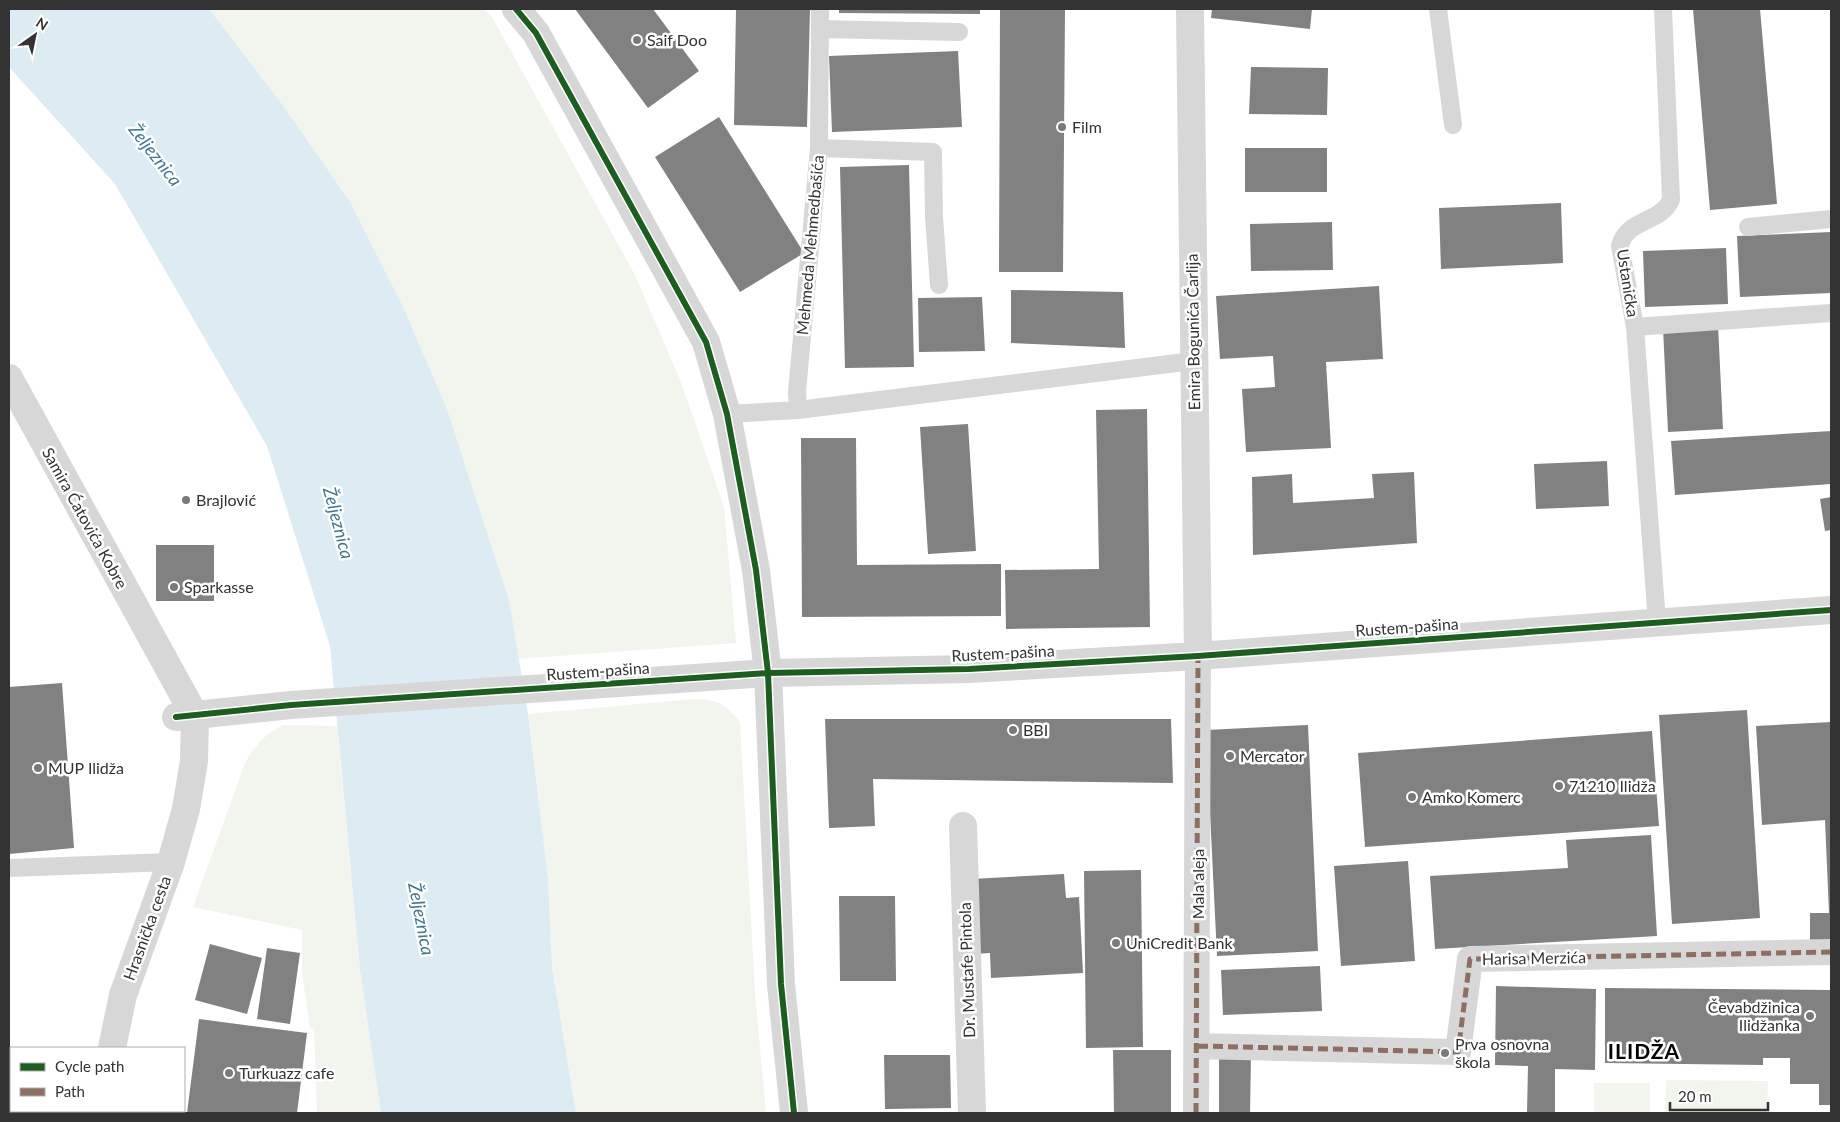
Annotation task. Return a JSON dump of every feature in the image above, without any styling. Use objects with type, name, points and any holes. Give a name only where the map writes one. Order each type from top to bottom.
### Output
[{"type":"street","points":[[516,9],[536,33],[706,342],[727,414],[756,570],[768,673],[781,984],[794,1113]]},
{"type":"street","name":"Emira Bogunića Čarlija","points":[[1190,9],[1198,656]]},
{"type":"street","name":"Samira Ćatovića Kobre","points":[[9,378],[162,658],[171,689],[185,716]]},
{"type":"street","name":"Rustem-pašina","points":[[185,716],[291,705],[736,675],[969,669],[1198,656],[1831,610]]},
{"type":"street","name":"Mala aleja","points":[[1196,1113],[1198,1046],[1198,656]]},
{"type":"street","name":"Hrasnička cesta","points":[[112,1047],[123,994],[171,862],[186,809],[185,716]]},
{"type":"street","name":"Dr. Mustafe Pintola","points":[[963,826],[972,1113]]},
{"type":"street","name":"Harisa Merzića","points":[[1198,1046],[1458,1052],[1470,959],[1831,952]]},
{"type":"lane","name":"Mehmeda Mehmedbašića","points":[[798,410],[796,392],[819,148],[820,9]]},
{"type":"lane","points":[[1438,9],[1452,125]]},
{"type":"lane","name":"Ustanička","points":[[1663,9],[1671,200],[1667,209],[1630,228],[1622,237],[1620,246],[1635,327],[1831,313]]},
{"type":"lane","points":[[820,29],[959,32]]},
{"type":"lane","points":[[819,148],[933,152],[939,285]]},
{"type":"lane","points":[[1748,227],[1831,219]]},
{"type":"lane","points":[[1635,327],[1657,622]]},
{"type":"lane","points":[[727,414],[798,410],[1193,362]]},
{"type":"lane","points":[[9,868],[171,862]]},
{"type":"shaded area","points":[[209,9],[484,9],[492,17],[634,273],[681,382],[724,507],[736,643],[517,659],[509,600],[447,409],[404,309],[279,100]]},
{"type":"shaded area","points":[[694,699],[710,700],[721,704],[740,722],[755,993],[766,1113],[576,1113],[552,967],[548,878],[528,714]]},
{"type":"shaded area","points":[[283,725],[337,726],[360,970],[381,1113],[317,1113],[314,1029],[310,1028],[302,973],[302,930],[193,907],[245,763],[252,751],[270,732]]},
{"type":"shaded area","points":[[1666,1080],[1768,1081],[1767,1113],[1665,1113]]},
{"type":"shaded area","points":[[1594,1083],[1650,1083],[1650,1113],[1594,1113]]},
{"type":"water","name":"Željeznica","points":[[9,9],[209,9],[279,100],[350,202],[404,309],[447,409],[509,600],[528,714],[548,878],[552,967],[576,1113],[381,1113],[360,970],[330,646],[267,446],[115,184],[9,67]]},
{"type":"building","name":"Saif Doo","points":[[575,9],[653,9],[699,71],[648,108]]},
{"type":"building","points":[[736,9],[810,9],[807,127],[734,125]]},
{"type":"building","points":[[839,9],[980,9],[980,14],[839,13]]},
{"type":"building","points":[[1000,9],[1065,9],[1063,272],[999,272]]},
{"type":"building","points":[[1212,9],[1312,9],[1310,29],[1211,18]]},
{"type":"building","points":[[1693,9],[1760,9],[1777,204],[1710,210]]},
{"type":"building","points":[[958,51],[962,127],[832,132],[829,56]]},
{"type":"building","points":[[1251,67],[1328,68],[1327,115],[1249,114]]},
{"type":"building","points":[[719,117],[804,253],[740,292],[655,157]]},
{"type":"building","points":[[1245,148],[1327,148],[1327,192],[1245,192]]},
{"type":"building","points":[[909,165],[914,367],[845,368],[840,167]]},
{"type":"building","points":[[1561,203],[1563,263],[1441,269],[1439,208]]},
{"type":"building","points":[[1332,222],[1333,270],[1251,271],[1250,224]]},
{"type":"building","points":[[1831,232],[1831,293],[1740,297],[1737,236]]},
{"type":"building","points":[[1726,248],[1728,304],[1645,307],[1643,251]]},
{"type":"building","points":[[1379,286],[1383,359],[1326,362],[1331,448],[1246,452],[1242,389],[1275,387],[1273,356],[1220,359],[1216,296]]},
{"type":"building","points":[[1011,290],[1123,292],[1125,348],[1011,343]]},
{"type":"building","points":[[982,297],[985,351],[919,352],[918,298]]},
{"type":"building","points":[[1718,325],[1723,429],[1668,432],[1663,328]]},
{"type":"building","points":[[1147,409],[1150,627],[1006,629],[1005,570],[1099,569],[1096,410]]},
{"type":"building","points":[[968,424],[976,551],[928,554],[920,427]]},
{"type":"building","points":[[1831,431],[1831,484],[1675,495],[1671,441]]},
{"type":"building","points":[[801,438],[856,438],[857,565],[1001,564],[1001,616],[802,617]]},
{"type":"building","points":[[1607,461],[1609,506],[1536,509],[1534,464]]},
{"type":"building","points":[[1414,472],[1417,543],[1253,555],[1252,477],[1292,474],[1293,503],[1374,498],[1372,474]]},
{"type":"building","points":[[1831,497],[1831,530],[1825,531],[1820,499]]},
{"type":"building","points":[[156,545],[214,545],[214,601],[156,601]]},
{"type":"building","name":"MUP Ilidža","points":[[62,683],[74,848],[9,854],[9,687]]},
{"type":"building","points":[[1747,710],[1760,918],[1672,924],[1659,715]]},
{"type":"building","points":[[825,719],[1171,719],[1173,783],[873,779],[875,826],[829,828]]},
{"type":"building","points":[[1831,722],[1831,942],[1810,942],[1810,913],[1829,913],[1825,820],[1762,825],[1756,726]]},
{"type":"building","points":[[1308,725],[1318,951],[1217,956],[1206,730]]},
{"type":"building","name":"71210 Ilidža","points":[[1652,731],[1659,826],[1365,847],[1358,753]]},
{"type":"building","points":[[1651,835],[1657,936],[1435,949],[1430,876],[1568,868],[1566,840]]},
{"type":"building","points":[[1408,861],[1415,961],[1341,966],[1334,866]]},
{"type":"building","points":[[1141,870],[1143,1047],[1086,1048],[1084,871]]},
{"type":"building","points":[[1064,874],[1066,898],[1079,897],[1083,973],[991,978],[990,953],[975,954],[971,879]]},
{"type":"building","points":[[839,896],[895,896],[896,981],[840,981]]},
{"type":"building","points":[[210,944],[262,958],[247,1014],[195,1000]]},
{"type":"building","points":[[267,948],[300,953],[290,1024],[257,1019]]},
{"type":"building","points":[[1320,966],[1322,1011],[1223,1015],[1221,970]]},
{"type":"building","name":"Prva osnovna škola","points":[[1496,986],[1596,989],[1595,1070],[1555,1069],[1555,1113],[1527,1113],[1528,1066],[1495,1065]]},
{"type":"building","points":[[1605,988],[1831,990],[1831,1105],[1819,1105],[1819,1084],[1790,1084],[1790,1058],[1763,1058],[1763,1065],[1605,1063]]},
{"type":"building","points":[[199,1019],[307,1033],[297,1113],[187,1113]]},
{"type":"building","points":[[1113,1050],[1171,1050],[1171,1113],[1114,1113]]},
{"type":"building","points":[[1219,1052],[1251,1053],[1250,1113],[1219,1113]]},
{"type":"building","points":[[884,1055],[950,1055],[951,1108],[885,1109]]},
{"type":"marked path","points":[[1196,1113],[1198,656]]},
{"type":"marked path","points":[[1198,1046],[1458,1052],[1470,959],[1831,952]]},
{"type":"cycle path","points":[[516,9],[536,33],[706,342],[727,414],[756,570],[768,673],[781,984],[794,1113]]},
{"type":"cycle path","points":[[176,717],[291,705],[768,673],[969,669],[1198,656],[1831,610]]},
{"type":"place","name":"Saif Doo","points":[[637,40]]},
{"type":"place","name":"Film","points":[[1062,127]]},
{"type":"place","name":"Brajlović","points":[[186,500]]},
{"type":"place","name":"Sparkasse","points":[[174,587]]},
{"type":"place","name":"BBI","points":[[1013,730]]},
{"type":"place","name":"Mercator","points":[[1230,756]]},
{"type":"place","name":"MUP Ilidža","points":[[38,768]]},
{"type":"place","name":"71210 Ilidža","points":[[1559,786]]},
{"type":"place","name":"Amko Komerc","points":[[1412,797]]},
{"type":"place","name":"UniCredit Bank","points":[[1116,943]]},
{"type":"place","name":"Čevabdžinica Ilidžanka","points":[[1810,1016]]},
{"type":"place","name":"Prva osnovna škola","points":[[1445,1053]]},
{"type":"place","name":"Turkuazz cafe","points":[[229,1073]]},
{"type":"district","name":"ILIDŽA","points":[[1644,1052]]}]
